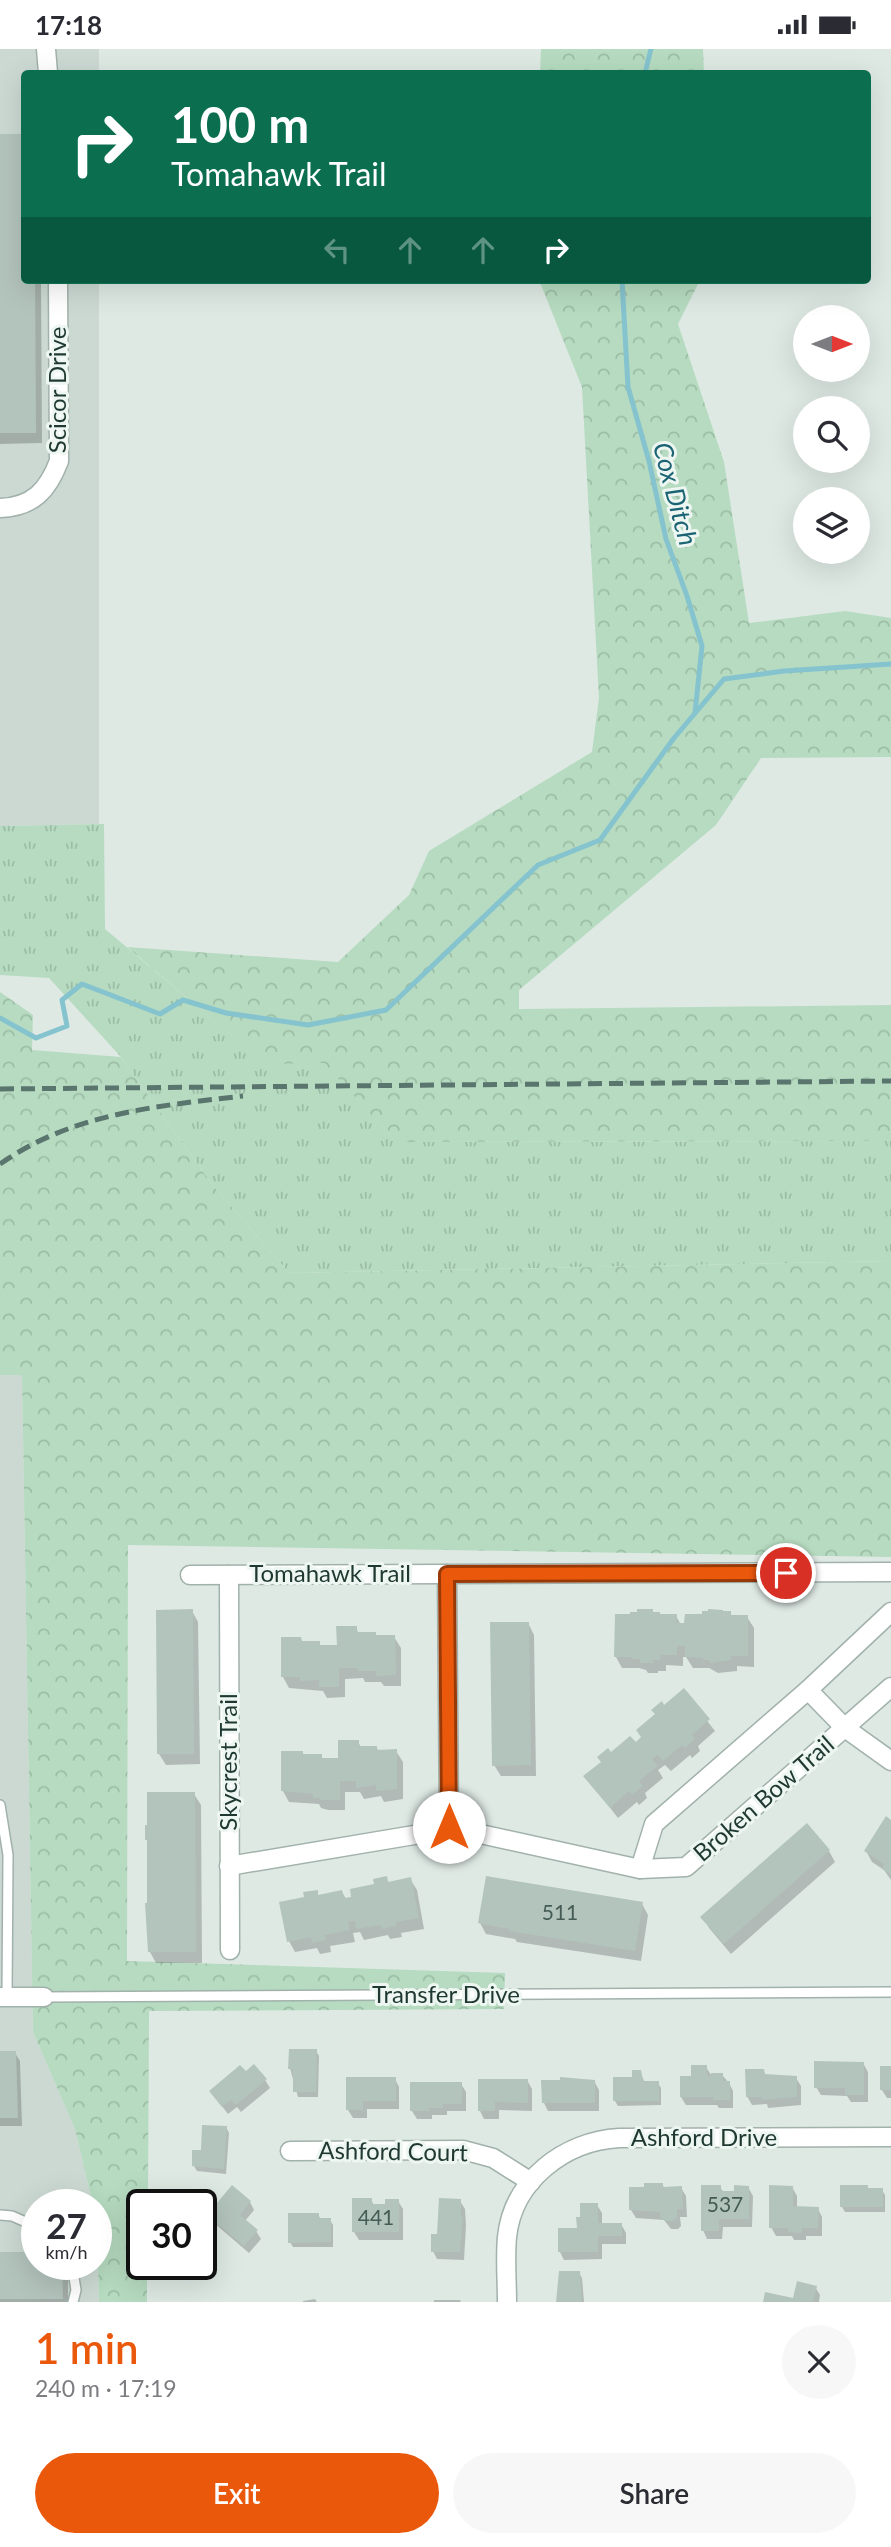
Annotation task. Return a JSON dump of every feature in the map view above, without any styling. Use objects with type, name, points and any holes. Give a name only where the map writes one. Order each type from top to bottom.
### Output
[{"type":"street","points":[[46,49],[48,70]]},
{"type":"street","name":"Scicor Drive","points":[[0,508],[18,506],[34,498],[52,480],[60,461],[58,284]]},
{"type":"street","name":"Tomahawk Trail","points":[[190,1575],[891,1572]]},
{"type":"street","points":[[447,1574],[449,1827]]},
{"type":"street","name":"Skycrest Trail","points":[[229,1575],[230,1950]]},
{"type":"street","points":[[640,1869],[654,1824],[808,1690],[891,1612]]},
{"type":"street","name":"Broken Bow Trail","points":[[229,1866],[449,1827],[640,1869],[686,1867],[891,1687]]},
{"type":"street","name":"Broken Bow Trail","points":[[808,1690],[845,1728],[891,1761]]},
{"type":"street","name":"Transfer Drive","points":[[4,1997],[44,1997]]},
{"type":"street","name":"Ashford Drive","points":[[507,2302],[508,2230],[519,2201],[531,2182],[547,2165],[567,2152],[588,2143],[611,2139],[891,2137]]},
{"type":"street","name":"Ashford Court","points":[[290,2151],[463,2150],[493,2158],[531,2182]]},
{"type":"lane","points":[[0,1805],[8,1855],[4,1997]]},
{"type":"lane","name":"Transfer Drive","points":[[44,1997],[891,1992]]},
{"type":"lane","points":[[0,2215],[21,2220]]},
{"type":"lane","points":[[74,2280],[74,2302]]},
{"type":"shaded area","points":[[0,49],[99,49],[99,70],[21,70],[21,284],[99,284],[99,824],[0,826]]},
{"type":"shaded area","points":[[22,1374],[33,2032],[75,2129],[89,2189],[21,2189],[21,2280],[98,2280],[99,2302],[0,2302],[0,1375]]},
{"type":"green space","points":[[541,49],[703,49],[704,70],[540,70]]},
{"type":"green space","points":[[541,284],[698,284],[678,324],[724,462],[749,623],[845,611],[891,618],[891,757],[761,758],[716,825],[519,990],[519,1009],[891,1005],[891,1141],[396,1142],[324,1063],[265,1064],[127,947],[338,962],[409,895],[429,851],[592,752],[599,698],[582,387]]},
{"type":"green space","points":[[104,824],[105,929],[262,1061],[324,1062],[396,1142],[891,1141],[891,1261],[289,1273],[211,1183],[121,1057],[49,978],[0,975],[0,826]]},
{"type":"green space","points":[[0,992],[33,1015],[32,1050],[121,1057],[211,1183],[289,1273],[891,1261],[891,1557],[128,1545],[127,1961],[505,1973],[504,2009],[149,2011],[148,2189],[126,2189],[126,2280],[147,2280],[147,2302],[99,2302],[98,2280],[112,2280],[112,2189],[89,2189],[75,2129],[33,2032],[22,1375],[0,1375]]},
{"type":"building","points":[[0,134],[21,134],[21,284],[35,284],[36,433],[0,433]]},
{"type":"building","points":[[193,1609],[194,1754],[157,1754],[156,1610]]},
{"type":"building","points":[[637,1609],[653,1609],[653,1612],[660,1614],[677,1614],[676,1623],[684,1623],[685,1614],[702,1614],[702,1611],[708,1609],[731,1611],[731,1615],[748,1615],[748,1656],[731,1656],[731,1660],[710,1663],[710,1660],[703,1658],[685,1657],[685,1646],[677,1646],[677,1655],[661,1655],[660,1660],[653,1660],[653,1663],[640,1663],[640,1659],[632,1657],[614,1657],[615,1614],[630,1614],[637,1612]]},
{"type":"building","points":[[490,1622],[529,1622],[531,1765],[492,1766]]},
{"type":"building","points":[[336,1626],[357,1626],[357,1632],[395,1635],[396,1675],[376,1676],[376,1671],[339,1668],[339,1687],[319,1687],[319,1680],[300,1681],[300,1677],[281,1677],[281,1637],[301,1637],[302,1641],[320,1641],[320,1645],[337,1645]]},
{"type":"building","points":[[684,1688],[710,1719],[692,1735],[695,1739],[685,1748],[682,1745],[663,1761],[658,1755],[652,1759],[658,1766],[639,1781],[643,1786],[632,1795],[629,1791],[610,1808],[583,1776],[601,1762],[597,1757],[608,1748],[611,1752],[630,1736],[636,1742],[641,1737],[636,1730],[655,1714],[651,1710],[662,1701],[664,1705]]},
{"type":"building","points":[[338,1740],[359,1740],[359,1746],[377,1746],[377,1750],[397,1749],[397,1789],[376,1791],[376,1785],[356,1788],[356,1781],[340,1781],[340,1800],[320,1800],[313,1798],[313,1794],[281,1791],[281,1751],[303,1751],[303,1754],[322,1754],[322,1758],[338,1758]]},
{"type":"building","points":[[147,1792],[195,1792],[196,1952],[148,1952],[145,1903]]},
{"type":"building","points":[[886,1816],[891,1820],[891,1875],[882,1869],[884,1864],[864,1851]]},
{"type":"building","points":[[807,1823],[830,1850],[724,1944],[700,1917]]},
{"type":"building","points":[[387,1876],[388,1882],[411,1877],[419,1918],[396,1922],[396,1926],[382,1929],[381,1925],[356,1929],[355,1921],[348,1922],[350,1930],[325,1935],[326,1940],[312,1943],[311,1937],[287,1942],[279,1902],[304,1897],[303,1892],[318,1890],[318,1895],[342,1890],[344,1898],[351,1897],[350,1889],[374,1884],[373,1879]]},
{"type":"building","points":[[486,1876],[643,1902],[635,1951],[509,1931],[478,1923]]},
{"type":"building","points":[[289,2049],[317,2049],[316,2092],[293,2092],[293,2069],[288,2069]]},
{"type":"building","points":[[0,2051],[16,2051],[18,2118],[0,2118]]},
{"type":"building","points":[[814,2061],[864,2062],[864,2095],[845,2095],[845,2088],[814,2088]]},
{"type":"building","points":[[254,2064],[267,2079],[236,2105],[231,2100],[222,2107],[209,2091],[240,2065],[246,2071]]},
{"type":"building","points":[[691,2065],[707,2065],[707,2076],[711,2076],[711,2073],[723,2073],[723,2081],[730,2081],[730,2100],[680,2097],[680,2076],[691,2076]]},
{"type":"building","points":[[880,2066],[891,2066],[891,2090],[880,2090]]},
{"type":"building","points":[[745,2069],[764,2069],[765,2074],[797,2076],[797,2097],[762,2100],[762,2097],[746,2097]]},
{"type":"building","points":[[632,2070],[641,2070],[643,2081],[659,2081],[659,2101],[613,2101],[613,2077],[632,2077]]},
{"type":"building","points":[[346,2077],[396,2077],[396,2101],[363,2101],[363,2110],[346,2110]]},
{"type":"building","points":[[560,2077],[595,2080],[595,2103],[542,2103],[541,2080],[560,2080]]},
{"type":"building","points":[[478,2079],[528,2079],[528,2103],[495,2102],[495,2111],[478,2111]]},
{"type":"building","points":[[410,2082],[462,2082],[462,2104],[443,2104],[443,2108],[429,2108],[429,2111],[410,2111]]},
{"type":"building","points":[[202,2125],[227,2126],[224,2169],[192,2166],[192,2150],[201,2150]]},
{"type":"building","points":[[644,2183],[663,2183],[663,2187],[682,2186],[683,2209],[677,2209],[677,2217],[673,2221],[665,2221],[660,2217],[660,2212],[629,2210],[629,2187],[644,2187]]},
{"type":"building","points":[[232,2185],[251,2201],[240,2215],[258,2230],[244,2246],[217,2223],[217,2203]]},
{"type":"building","points":[[701,2185],[721,2185],[721,2191],[734,2191],[734,2185],[749,2186],[749,2219],[719,2219],[719,2231],[701,2231]]},
{"type":"building","points":[[769,2185],[793,2186],[793,2206],[819,2207],[818,2228],[802,2228],[802,2233],[788,2232],[788,2228],[769,2228]]},
{"type":"building","points":[[840,2185],[883,2188],[883,2207],[840,2207]]},
{"type":"building","points":[[352,2198],[372,2198],[372,2204],[385,2204],[385,2199],[399,2199],[399,2232],[352,2232]]},
{"type":"building","points":[[439,2198],[461,2199],[463,2216],[460,2252],[431,2252],[431,2234],[437,2234]]},
{"type":"building","points":[[580,2203],[598,2203],[598,2223],[622,2223],[622,2236],[598,2236],[598,2252],[558,2252],[558,2228],[577,2228],[576,2217],[580,2217]]},
{"type":"building","points":[[288,2213],[319,2213],[319,2218],[331,2218],[331,2242],[288,2243]]},
{"type":"building","points":[[0,2252],[21,2252],[21,2280],[62,2280],[63,2299],[0,2299]]},
{"type":"building","points":[[559,2271],[580,2271],[582,2302],[556,2302]]},
{"type":"building","points":[[797,2281],[817,2286],[813,2302],[763,2302],[765,2292],[793,2298]]},
{"type":"waterway","name":"Cox Ditch","points":[[646,70],[651,49]]},
{"type":"waterway","name":"Cox Ditch","points":[[622,284],[628,387],[649,461],[666,539],[702,646],[695,713]]},
{"type":"waterway","points":[[0,1018],[36,1038],[67,1026],[62,1000],[82,984],[160,1014],[183,1000],[226,1013],[308,1025],[386,1010],[538,865],[600,840],[674,738],[724,679],[784,671],[891,664]]},
{"type":"railway","points":[[0,1089],[891,1081]]},
{"type":"railway","points":[[0,1164],[57,1133],[86,1123],[148,1108],[243,1096]]},
{"type":"route","points":[[449,1827],[447,1574],[786,1573]]}]
